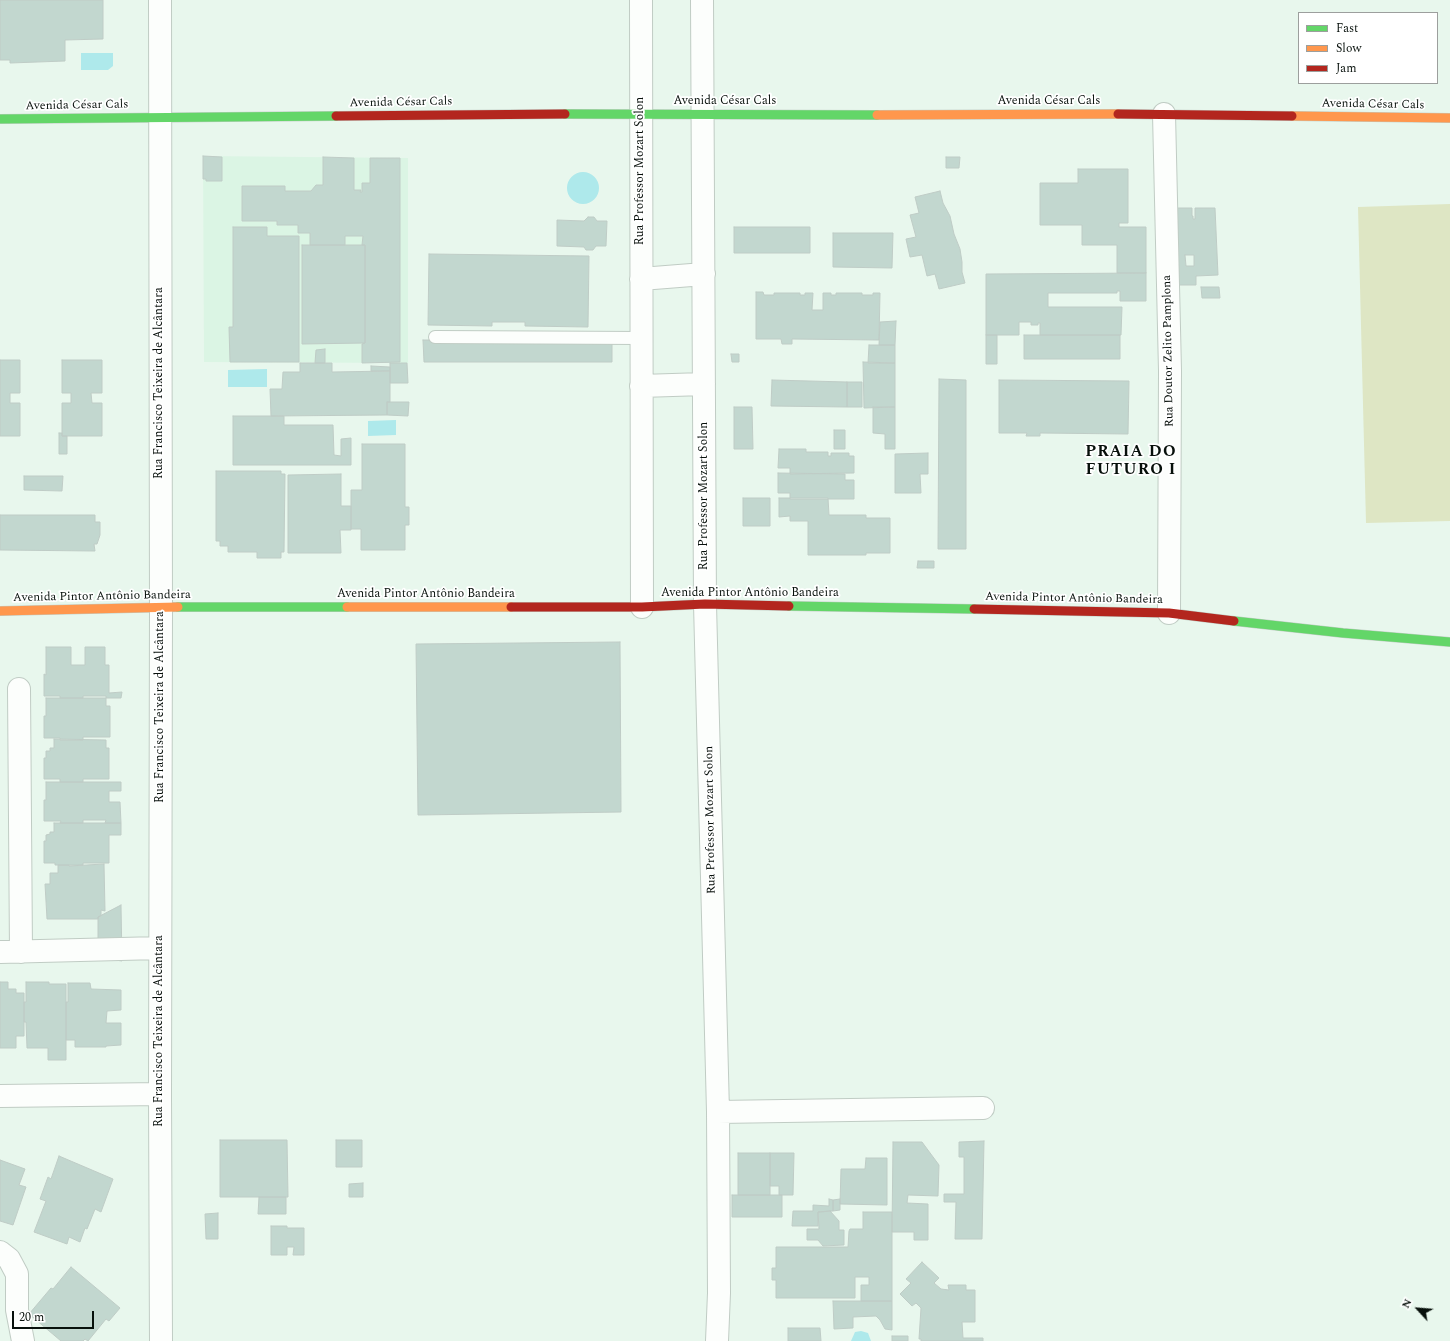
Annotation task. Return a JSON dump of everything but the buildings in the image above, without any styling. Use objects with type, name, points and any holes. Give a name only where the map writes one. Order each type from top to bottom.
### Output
[{"type":"street","name":"Rua Francisco Teixeira de Alcântara","points":[[160,0],[161,1341]]},
{"type":"street","name":"Rua Professor Mozart Solon","points":[[641,0],[642,607]]},
{"type":"street","name":"Rua Professor Mozart Solon","points":[[702,0],[705,604],[718,1112],[719,1294],[717,1341]]},
{"type":"street","name":"Avenida César Cals","points":[[0,119],[641,113],[703,115],[1164,114],[1450,118]]},
{"type":"street","name":"Rua Doutor Zelito Pamplona","points":[[1164,114],[1170,371],[1169,613]]},
{"type":"street","points":[[641,279],[704,274]]},
{"type":"street","points":[[641,386],[704,384]]},
{"type":"street","name":"Avenida Pintor Antônio Bandeira","points":[[0,610],[161,607],[642,607],[705,604],[1169,613],[1344,633],[1450,642]]},
{"type":"street","points":[[19,689],[22,952]]},
{"type":"street","points":[[0,952],[160,948]]},
{"type":"street","points":[[0,1096],[160,1094]]},
{"type":"street","points":[[718,1112],[983,1108]]},
{"type":"street","points":[[0,1252],[9,1259],[17,1274],[17,1310],[23,1341]]},
{"type":"lane","points":[[435,337],[641,338]]},
{"type":"shaded area","points":[[203,156],[408,158],[408,363],[204,362]]},
{"type":"shaded area","points":[[1450,204],[1450,521],[1366,523],[1358,207]]},
{"type":"water","points":[[81,53],[113,53],[113,66],[108,70],[81,70]]},
{"type":"water","points":[[580,172],[586,172],[596,179],[599,188],[598,194],[592,201],[586,204],[580,204],[570,197],[567,191],[567,185],[574,175]]},
{"type":"water","points":[[267,369],[267,387],[228,387],[228,370]]},
{"type":"water","points":[[396,420],[396,435],[368,436],[368,421]]},
{"type":"water","points":[[861,1331],[868,1333],[871,1341],[851,1341],[855,1332]]},
{"type":"traffic: fast","points":[[565,114],[877,115]]},
{"type":"traffic: fast","points":[[0,119],[336,116]]},
{"type":"traffic: fast","points":[[789,606],[974,609]]},
{"type":"traffic: fast","points":[[178,607],[347,607]]},
{"type":"traffic: fast","points":[[1234,621],[1343,633],[1450,642]]},
{"type":"traffic: slow","points":[[877,115],[1118,114]]},
{"type":"traffic: slow","points":[[1292,116],[1450,118]]},
{"type":"traffic: slow","points":[[0,611],[178,607]]},
{"type":"traffic: slow","points":[[347,607],[511,607]]},
{"type":"traffic: jam","points":[[336,116],[565,114]]},
{"type":"traffic: jam","points":[[1118,114],[1292,116]]},
{"type":"traffic: jam","points":[[511,607],[642,607],[705,604],[789,606]]},
{"type":"traffic: jam","points":[[974,609],[1169,613],[1234,621]]},
{"type":"district","name":"PRAIA DO FUTURO I","points":[[1131,462]]}]
